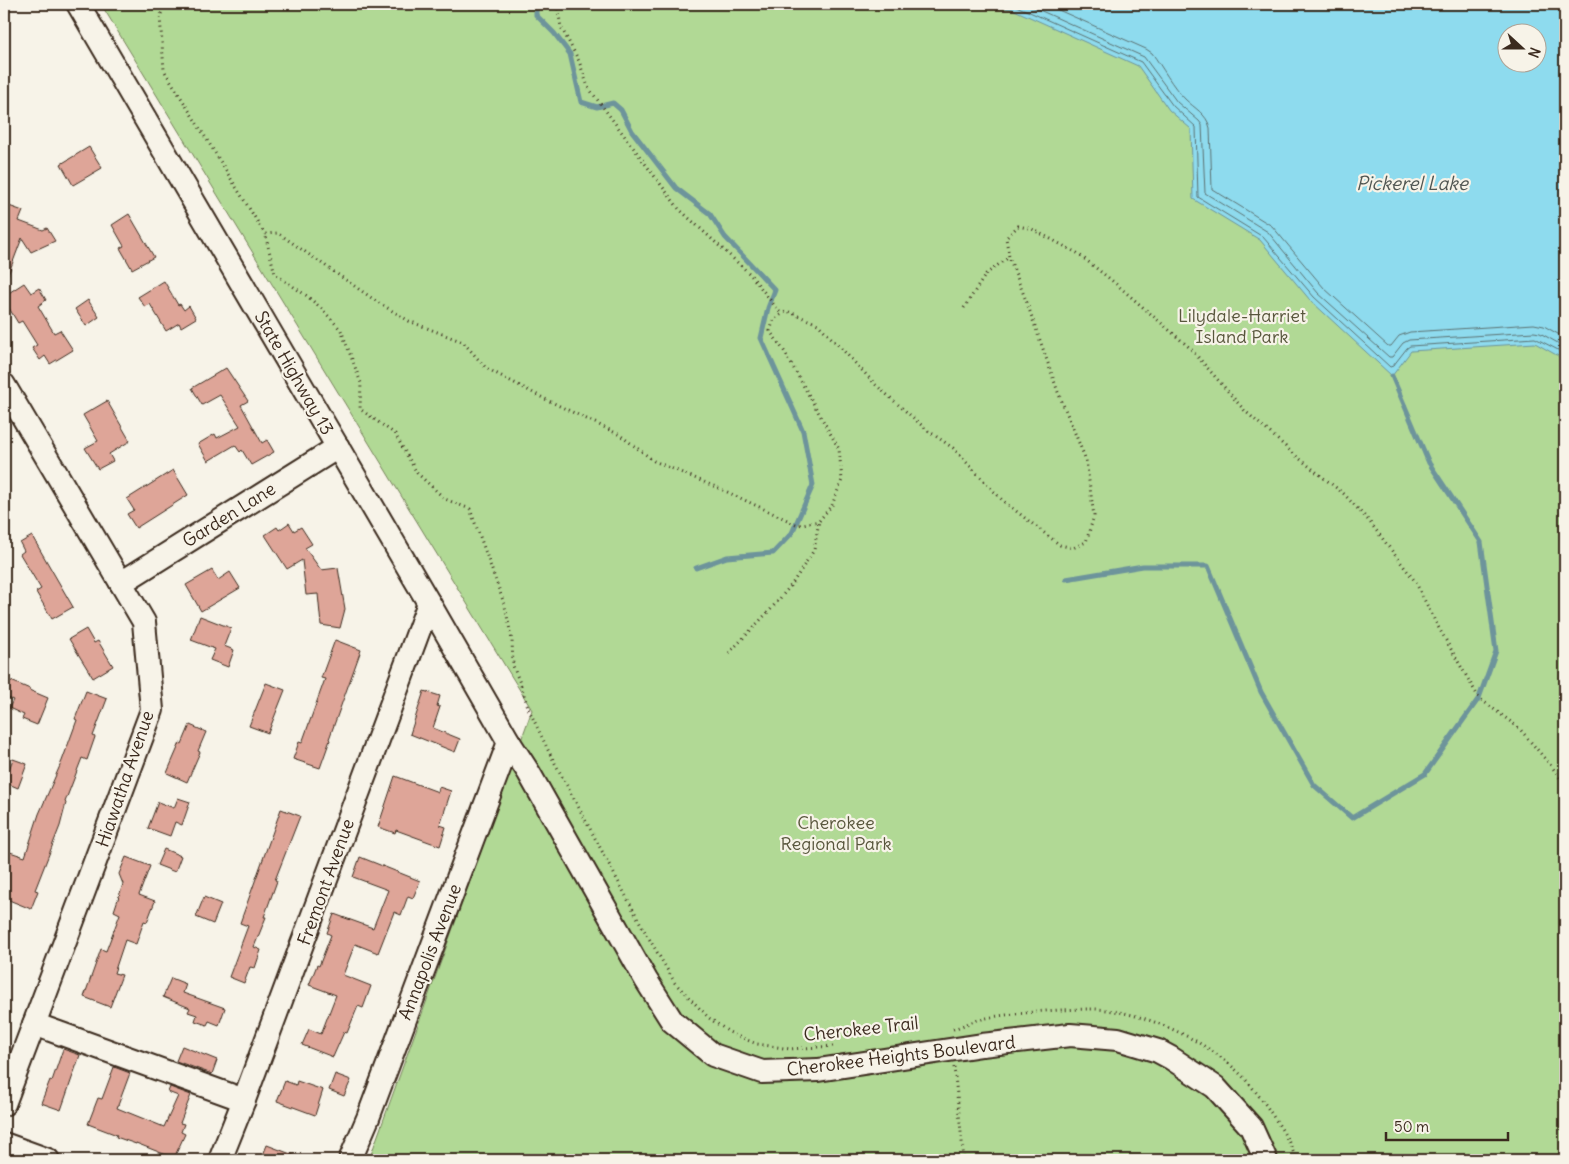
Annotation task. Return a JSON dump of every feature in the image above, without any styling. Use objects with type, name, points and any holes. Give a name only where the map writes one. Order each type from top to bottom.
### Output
[{"type":"street","name":"State Highway 13","points":[[78,4],[509,742]]},
{"type":"street","name":"Hiawatha Avenue","points":[[4,385],[144,622],[152,710],[4,1104]]},
{"type":"street","name":"Garden Lane","points":[[121,583],[338,447]]},
{"type":"street","name":"Fremont Avenue","points":[[220,1160],[429,603]]},
{"type":"street","name":"Annapolis Avenue","points":[[350,1160],[368,1118],[509,742]]},
{"type":"street","name":"Cherokee Heights Boulevard","points":[[509,742],[529,773],[646,980],[672,1021],[713,1055],[762,1072],[818,1070],[982,1045],[1070,1035],[1118,1040],[1158,1051],[1215,1087],[1251,1127],[1266,1160]]},
{"type":"street","points":[[34,1024],[244,1100]]},
{"type":"street","points":[[4,1144],[48,1160]]},
{"type":"path","points":[[166,4],[160,16],[164,70],[265,234],[278,233],[376,301],[409,321],[463,342],[486,368],[620,435],[654,461],[723,490],[798,525],[818,521]]},
{"type":"path","points":[[557,4],[561,27],[579,61],[588,87],[679,209],[750,274],[782,315]]},
{"type":"path","points":[[730,653],[792,584],[814,550],[818,521],[832,506],[842,480],[839,448],[784,351],[770,331],[774,320],[787,311],[818,324],[876,385],[928,430],[953,448],[1003,500],[1060,545],[1073,548],[1086,542],[1094,516],[1086,460],[1058,392],[1027,303],[1008,257],[1006,238],[1018,226],[1032,229],[1076,253],[1115,282],[1190,348],[1245,411],[1295,455],[1344,494],[1369,521],[1415,582],[1479,698],[1518,728],[1565,785]]},
{"type":"path","name":"Cherokee Trail","points":[[265,234],[275,274],[315,302],[341,330],[361,384],[360,409],[395,434],[417,473],[445,499],[470,509],[505,606],[512,640],[513,666],[528,708],[549,752],[642,928],[675,983],[709,1018],[729,1032],[757,1044],[790,1049],[837,1046]]},
{"type":"path","points":[[964,308],[986,274],[1008,257]]},
{"type":"path","points":[[544,755],[549,752]]},
{"type":"path","points":[[949,1030],[989,1018],[1058,1010],[1096,1009],[1122,1013],[1176,1031],[1212,1051],[1236,1070],[1256,1092],[1274,1118],[1292,1148],[1296,1160]]},
{"type":"path","points":[[954,1066],[964,1160]]},
{"type":"green space","points":[[101,4],[1565,4],[1565,1160],[369,1160],[532,710]]},
{"type":"water","name":"Pickerel Lake","points":[[964,4],[1565,4],[1565,371],[1560,357],[1535,343],[1411,351],[1392,376],[1310,300],[1260,240],[1193,199],[1191,129],[1169,110],[1138,66],[1012,9]]},
{"type":"building","points":[[89,147],[102,168],[73,185],[61,164]]},
{"type":"building","points":[[9,206],[23,211],[19,221],[43,230],[47,228],[55,241],[31,252],[22,238],[5,283],[4,220]]},
{"type":"building","points":[[129,214],[154,257],[132,269],[120,248],[124,246],[112,225]]},
{"type":"building","points":[[164,281],[178,305],[180,304],[184,310],[189,306],[196,318],[181,327],[179,323],[166,331],[150,304],[145,307],[138,297]]},
{"type":"building","points":[[24,283],[31,293],[39,288],[46,300],[38,306],[54,333],[60,330],[73,350],[50,364],[45,356],[40,360],[32,348],[37,345],[22,321],[18,323],[4,300],[4,296]]},
{"type":"building","points":[[88,300],[99,317],[86,326],[75,309]]},
{"type":"building","points":[[226,368],[248,401],[241,405],[262,443],[267,440],[274,452],[251,465],[242,450],[240,452],[235,445],[208,461],[198,444],[215,434],[217,438],[240,426],[220,395],[202,405],[192,388]]},
{"type":"building","points":[[107,401],[130,441],[109,454],[113,461],[98,469],[85,448],[98,441],[83,415]]},
{"type":"building","points":[[173,470],[188,495],[136,528],[127,514],[134,510],[127,499]]},
{"type":"building","points":[[289,523],[294,531],[301,527],[312,544],[305,548],[321,570],[338,568],[345,609],[340,628],[321,625],[318,594],[306,595],[302,560],[287,569],[265,535],[277,527],[279,530]]},
{"type":"building","points":[[32,536],[73,607],[52,619],[36,592],[41,589],[20,554],[24,551],[20,543]]},
{"type":"building","points":[[212,570],[218,580],[230,572],[240,588],[201,611],[186,585]]},
{"type":"building","points":[[200,616],[231,628],[224,646],[234,650],[228,667],[210,660],[215,649],[191,640]]},
{"type":"building","points":[[86,629],[94,643],[98,641],[113,666],[93,678],[69,639]]},
{"type":"building","points":[[335,640],[361,650],[320,768],[293,759],[299,742],[302,743],[325,679],[321,678]]},
{"type":"building","points":[[4,678],[48,698],[37,725],[22,719],[24,715],[9,708],[13,700],[4,696]]},
{"type":"building","points":[[266,683],[285,690],[268,733],[249,726]]},
{"type":"building","points":[[86,691],[107,699],[93,736],[95,737],[87,760],[82,758],[65,802],[60,826],[35,890],[38,891],[31,909],[4,898],[8,880],[4,880],[4,850],[25,857],[39,814],[62,761]]},
{"type":"building","points":[[424,691],[440,696],[437,706],[440,707],[433,728],[460,739],[455,752],[410,734]]},
{"type":"building","points":[[190,725],[206,732],[187,782],[167,773]]},
{"type":"building","points":[[13,759],[27,764],[18,788],[4,782]]},
{"type":"building","points":[[395,776],[438,792],[439,787],[451,791],[440,825],[446,827],[440,846],[396,830],[395,833],[378,827]]},
{"type":"building","points":[[178,798],[190,802],[182,825],[175,822],[170,836],[148,828],[158,802],[174,808]]},
{"type":"building","points":[[281,809],[300,816],[275,880],[277,881],[264,917],[266,917],[254,947],[261,950],[255,968],[250,967],[244,983],[229,977],[248,926],[240,923]]},
{"type":"building","points":[[164,849],[181,856],[175,872],[157,865]]},
{"type":"building","points":[[126,857],[150,866],[139,895],[155,901],[147,922],[144,921],[136,944],[125,940],[114,973],[122,975],[110,1007],[84,997],[101,949],[106,951],[120,914],[114,911],[123,884],[119,874]]},
{"type":"building","points":[[360,857],[420,881],[413,898],[408,896],[401,915],[394,912],[378,953],[355,944],[343,975],[371,986],[363,1008],[358,1006],[347,1033],[344,1032],[333,1057],[302,1045],[309,1029],[321,1034],[336,995],[309,985],[317,965],[319,966],[331,935],[327,933],[334,914],[373,928],[388,890],[353,877]]},
{"type":"building","points":[[204,897],[221,904],[213,924],[196,917]]},
{"type":"building","points":[[171,978],[186,984],[183,993],[225,1008],[219,1025],[209,1021],[207,1025],[195,1021],[197,1015],[188,1012],[190,1008],[163,997]]},
{"type":"building","points":[[182,1046],[217,1060],[212,1074],[176,1061]]},
{"type":"building","points":[[63,1049],[80,1055],[61,1110],[41,1103],[50,1080],[52,1081]]},
{"type":"building","points":[[114,1067],[130,1073],[117,1108],[164,1127],[178,1096],[168,1092],[170,1087],[191,1095],[180,1123],[184,1124],[181,1132],[185,1134],[174,1158],[116,1137],[117,1135],[88,1124],[98,1098],[102,1099]]},
{"type":"building","points":[[335,1074],[351,1080],[344,1096],[329,1090]]},
{"type":"building","points":[[285,1081],[296,1085],[297,1081],[323,1090],[315,1115],[277,1101]]},
{"type":"building","points":[[267,1145],[304,1159],[304,1160],[261,1160]]},
{"type":"waterway","points":[[536,4],[536,15],[554,33],[570,54],[581,102],[597,107],[613,103],[621,110],[632,131],[676,188],[710,214],[725,237],[775,290],[768,308],[761,338],[803,431],[813,485],[792,533],[773,553],[727,557],[696,568]]},
{"type":"waterway","points":[[1066,579],[1143,566],[1208,566],[1261,692],[1314,785],[1352,818],[1425,774],[1479,698],[1496,651],[1481,542],[1429,463],[1392,376]]},
{"type":"park label","name":"Lilydale-Harriet Island Park","points":[[1242,326]]},
{"type":"park label","name":"Cherokee Regional Park","points":[[836,833]]}]
